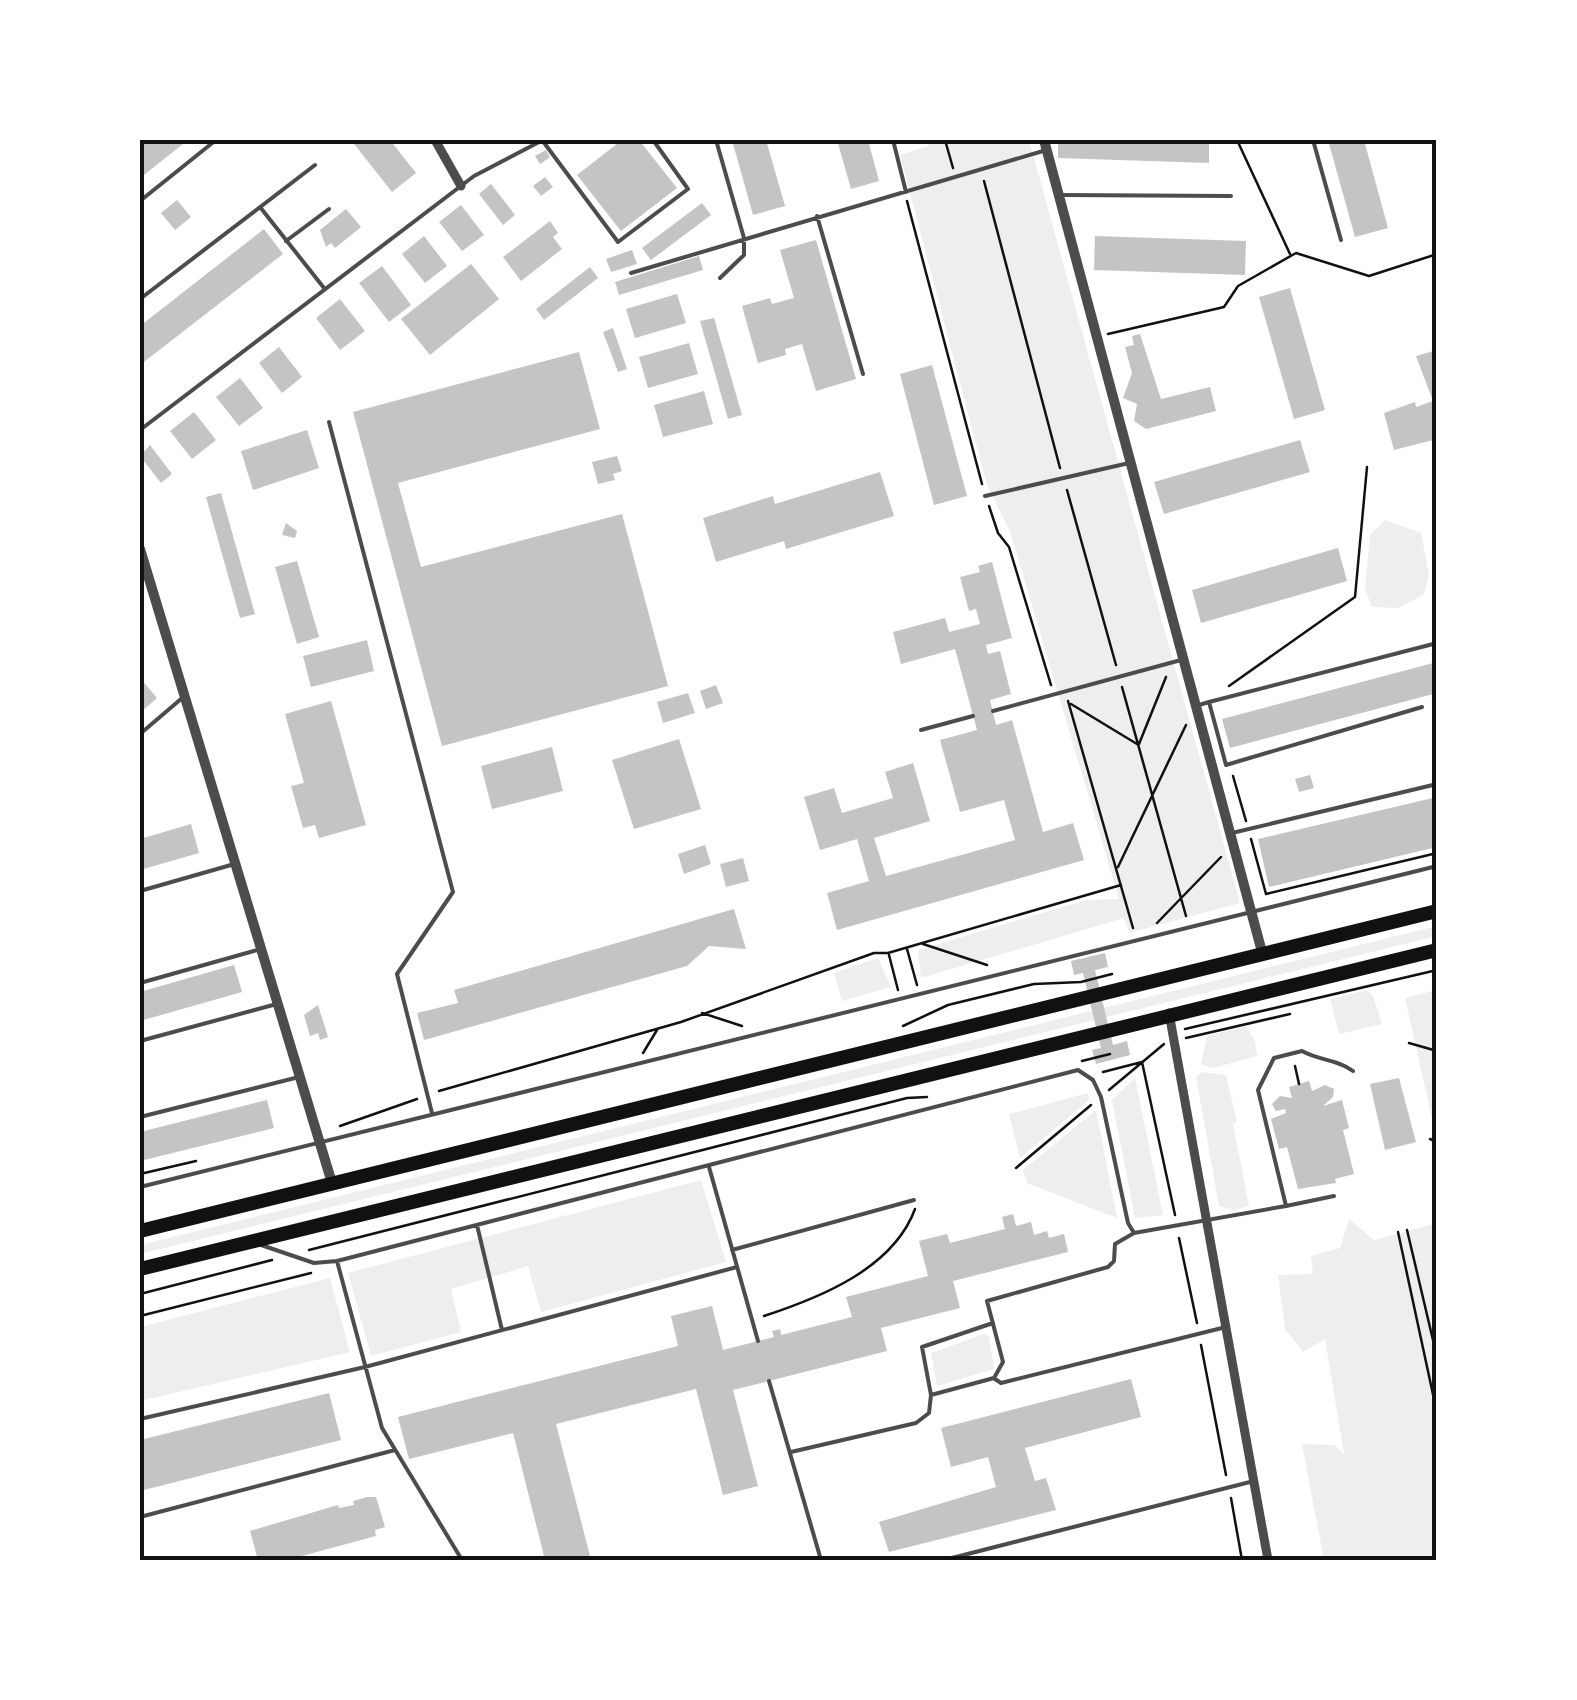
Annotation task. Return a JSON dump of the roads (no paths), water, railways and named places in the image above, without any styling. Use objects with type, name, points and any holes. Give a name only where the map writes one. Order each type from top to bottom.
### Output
[{"type":"main road","points":[[140,1231],[1437,912]]},
{"type":"main road","points":[[140,1269],[1437,950]]},
{"type":"street","points":[[435,140],[461,186]]},
{"type":"street","points":[[1046,145],[1177,662],[1202,704],[1230,839],[1262,952]]},
{"type":"street","points":[[140,548],[332,1183]]},
{"type":"street","points":[[1169,1014],[1268,1560]]},
{"type":"lane","points":[[140,200],[216,140]]},
{"type":"lane","points":[[260,207],[322,289],[461,186],[543,140],[618,242],[688,189],[653,140]]},
{"type":"lane","points":[[716,140],[744,238],[744,255],[720,278]]},
{"type":"lane","points":[[893,140],[906,192]]},
{"type":"lane","points":[[1314,140],[1341,240]]},
{"type":"lane","points":[[631,272],[955,178],[1046,145]]},
{"type":"lane","points":[[140,299],[316,165]]},
{"type":"lane","points":[[1059,195],[1232,196]]},
{"type":"lane","points":[[286,241],[329,209]]},
{"type":"lane","points":[[818,216],[863,374]]},
{"type":"lane","points":[[140,430],[335,279]]},
{"type":"lane","points":[[329,422],[453,892],[397,974],[432,1113]]},
{"type":"lane","points":[[986,496],[1129,463]]},
{"type":"lane","points":[[1422,707],[1226,766],[1202,704],[1437,643]]},
{"type":"lane","points":[[992,711],[1177,662]]},
{"type":"lane","points":[[140,734],[184,696]]},
{"type":"lane","points":[[921,730],[973,716]]},
{"type":"lane","points":[[1230,839],[1248,829],[1437,784]]},
{"type":"lane","points":[[140,891],[235,864]]},
{"type":"lane","points":[[140,1187],[318,1137],[636,1066],[1437,866]]},
{"type":"lane","points":[[140,983],[261,949]]},
{"type":"lane","points":[[140,1041],[278,1004]]},
{"type":"lane","points":[[1286,1206],[1258,1090],[1274,1058],[1302,1051],[1321,1062],[1339,1061],[1353,1071]]},
{"type":"lane","points":[[252,1241],[314,1263],[337,1260],[1078,1070],[1093,1080],[1101,1096],[1128,1224],[1134,1233]]},
{"type":"lane","points":[[140,1117],[300,1077]]},
{"type":"lane","points":[[709,1167],[758,1340]]},
{"type":"lane","points":[[931,1395],[994,1378],[1003,1362],[987,1301],[1108,1267],[1114,1261],[1115,1244],[1134,1233],[1334,1196]]},
{"type":"lane","points":[[732,1250],[914,1200]]},
{"type":"lane","points":[[477,1225],[502,1330]]},
{"type":"lane","points":[[337,1260],[382,1428],[462,1560]]},
{"type":"lane","points":[[140,1419],[365,1367],[737,1267]]},
{"type":"lane","points":[[790,1452],[916,1423],[928,1413],[931,1395],[922,1347],[993,1323]]},
{"type":"lane","points":[[994,1378],[1002,1384],[1227,1327]]},
{"type":"lane","points":[[769,1381],[821,1560]]},
{"type":"lane","points":[[140,1518],[395,1450]]},
{"type":"lane","points":[[944,1560],[1254,1481]]}]
